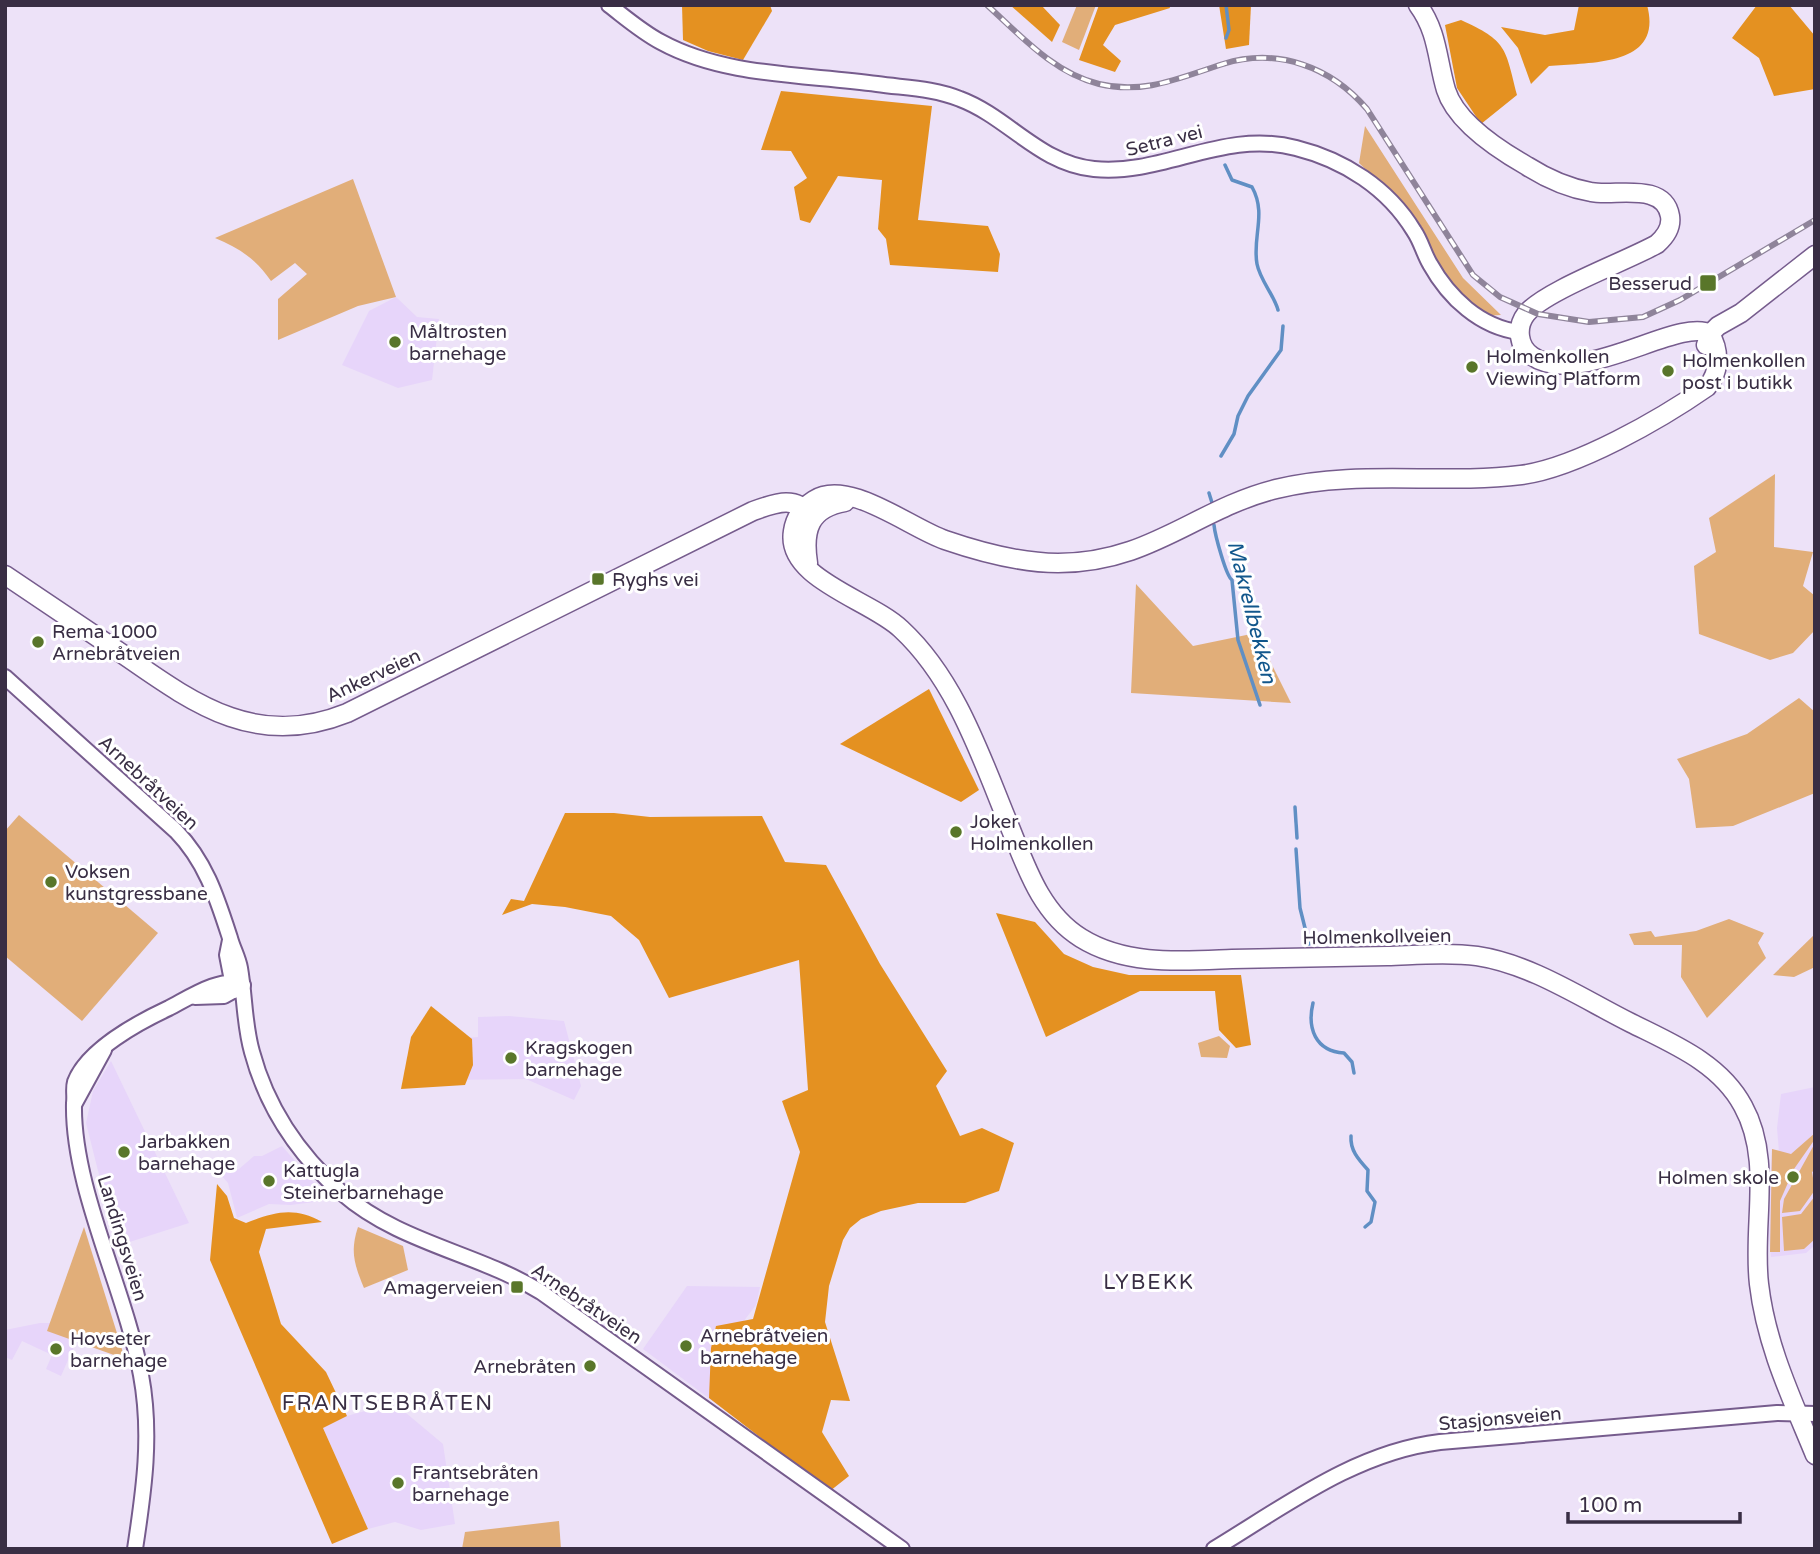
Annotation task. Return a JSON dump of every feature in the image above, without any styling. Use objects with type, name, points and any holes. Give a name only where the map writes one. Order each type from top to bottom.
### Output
[{"type":"main road","points":[[1418,5],[1434,34],[1447,93],[1467,121],[1526,166],[1550,179],[1591,192],[1651,195],[1662,201],[1669,213],[1668,230],[1657,244],[1538,304],[1525,315],[1519,332],[1529,355],[1552,364],[1614,356],[1667,339],[1712,346]]},
{"type":"main road","points":[[1712,346],[1733,327],[1741,313],[1815,255]]},
{"type":"main road","points":[[804,515],[820,496],[834,493],[860,501],[941,538],[996,554],[1045,562],[1099,560],[1144,547],[1241,501],[1288,486],[1354,480],[1507,476],[1557,466],[1612,440],[1701,391],[1716,374],[1712,346]]},
{"type":"main road","name":"Ankerveien","points":[[5,575],[206,709],[246,723],[303,726],[347,713],[704,533],[766,507],[804,515]]},
{"type":"main road","name":"Holmenkollveien","points":[[804,515],[809,570],[819,579],[880,611],[900,627],[930,662],[970,732],[1042,899],[1063,925],[1084,940],[1110,952],[1161,960],[1434,954],[1491,959],[1536,975],[1674,1044],[1714,1070],[1738,1096],[1757,1140],[1760,1172],[1756,1233],[1760,1290],[1771,1341],[1796,1413],[1815,1455]]},
{"type":"street","name":"Setra vei","points":[[609,5],[661,42],[711,62],[919,88],[956,97],[990,114],[1053,158],[1078,166],[1122,170],[1242,142],[1297,148],[1332,159],[1371,182],[1393,204],[1414,231],[1430,265],[1451,294],[1470,312],[1492,325],[1519,332]]},
{"type":"street","name":"Arnebråtveien","points":[[5,677],[184,839],[214,888],[230,940],[227,956],[243,1007],[251,1050],[272,1106],[296,1144],[343,1195],[397,1229],[503,1272],[541,1292],[902,1549]]},
{"type":"street","name":"Landingsveien","points":[[135,1549],[147,1459],[143,1387],[129,1325],[75,1143],[75,1104],[104,1050],[145,1020],[209,989],[236,987]]},
{"type":"street","name":"Stasjonsveien","points":[[1214,1549],[1348,1469],[1397,1449],[1440,1442],[1796,1413],[1815,1414]]},
{"type":"shaded area","points":[[682,5],[770,5],[772,11],[743,60],[708,51],[683,40]]},
{"type":"shaded area","points":[[1010,5],[1041,5],[1060,25],[1052,42]]},
{"type":"shaded area","points":[[1077,5],[1096,5],[1079,50],[1062,42]]},
{"type":"shaded area","points":[[1099,5],[1169,5],[1170,8],[1115,25],[1103,45],[1121,61],[1115,72],[1079,60]]},
{"type":"shaded area","points":[[1219,5],[1251,5],[1249,45],[1226,49]]},
{"type":"shaded area","points":[[1579,5],[1647,5],[1649,25],[1645,40],[1620,57],[1584,64],[1549,66],[1531,84],[1518,48],[1501,27],[1545,35],[1574,30]]},
{"type":"shaded area","points":[[1757,5],[1789,5],[1815,36],[1815,89],[1774,96],[1759,58],[1732,38]]},
{"type":"shaded area","points":[[1461,20],[1487,34],[1502,47],[1517,95],[1481,124],[1457,88],[1445,25]]},
{"type":"shaded area","points":[[781,91],[932,106],[918,220],[988,226],[1000,254],[998,272],[890,265],[886,239],[878,229],[882,180],[838,176],[810,223],[800,220],[794,187],[807,178],[791,151],[761,150]]},
{"type":"shaded area","points":[[1365,126],[1463,278],[1501,315],[1483,316],[1454,290],[1376,179],[1359,163]]},
{"type":"shaded area","points":[[353,179],[396,297],[358,306],[278,340],[278,299],[307,274],[295,263],[271,281],[246,255],[215,238]]},
{"type":"shaded area","name":"Måltrosten barnehage","points":[[396,297],[417,317],[439,319],[432,380],[398,388],[342,365],[369,311]]},
{"type":"shaded area","points":[[1775,474],[1774,547],[1813,552],[1803,586],[1815,596],[1815,630],[1793,653],[1770,660],[1699,634],[1694,566],[1716,552],[1709,518]]},
{"type":"shaded area","points":[[1136,584],[1193,646],[1256,633],[1291,703],[1131,693]]},
{"type":"shaded area","points":[[929,689],[979,790],[961,802],[840,744]]},
{"type":"shaded area","points":[[1799,698],[1815,712],[1815,793],[1733,826],[1696,828],[1689,779],[1677,759],[1747,734]]},
{"type":"shaded area","points":[[565,813],[614,813],[650,817],[762,816],[785,862],[826,865],[880,964],[947,1071],[936,1086],[960,1136],[982,1128],[1014,1143],[999,1191],[965,1203],[918,1203],[881,1211],[861,1219],[850,1228],[843,1240],[829,1286],[825,1322],[850,1401],[831,1400],[822,1432],[849,1476],[830,1491],[709,1398],[711,1348],[716,1326],[753,1319],[800,1152],[782,1101],[808,1090],[799,960],[669,998],[639,940],[611,916],[532,904],[502,915],[511,899],[524,901]]},
{"type":"shaded area","name":"Voksen kunstgressbane","points":[[19,815],[158,933],[82,1021],[5,956],[5,831]]},
{"type":"shaded area","points":[[996,913],[1035,922],[1064,954],[1093,967],[1129,975],[1241,975],[1251,1045],[1236,1048],[1219,1030],[1215,991],[1140,991],[1046,1037]]},
{"type":"shaded area","points":[[1729,919],[1764,933],[1758,943],[1766,958],[1707,1018],[1681,977],[1682,945],[1634,945],[1629,934],[1651,931],[1655,937],[1696,931]]},
{"type":"shaded area","points":[[1815,934],[1815,967],[1794,977],[1773,975]]},
{"type":"shaded area","points":[[431,1006],[472,1039],[473,1065],[465,1085],[401,1089],[411,1037]]},
{"type":"shaded area","name":"Kragskogen barnehage","points":[[509,1016],[564,1021],[581,1086],[574,1100],[526,1079],[444,1080],[466,1038],[478,1037],[478,1017]]},
{"type":"shaded area","points":[[1219,1036],[1230,1046],[1227,1058],[1201,1057],[1198,1043]]},
{"type":"shaded area","name":"Jarbakken barnehage","points":[[111,1061],[189,1223],[117,1246],[86,1123],[93,1091]]},
{"type":"shaded area","name":"Holmen skole","points":[[1815,1087],[1815,1245],[1806,1253],[1771,1257],[1768,1229],[1772,1149],[1779,1152],[1777,1128],[1781,1094]]},
{"type":"shaded area","points":[[1815,1133],[1815,1139],[1794,1169],[1780,1201],[1780,1252],[1770,1252],[1772,1149],[1791,1154]]},
{"type":"shaded area","points":[[1815,1143],[1815,1170],[1812,1172],[1815,1190],[1800,1211],[1782,1213],[1784,1199]]},
{"type":"shaded area","name":"Kattugla Steinerbarnehage","points":[[282,1146],[329,1200],[291,1205],[269,1204],[237,1218],[228,1183],[220,1174],[239,1169],[254,1156],[262,1156]]},
{"type":"shaded area","points":[[217,1184],[227,1196],[234,1218],[246,1223],[284,1212],[302,1214],[322,1222],[266,1229],[259,1252],[281,1324],[326,1372],[347,1416],[323,1428],[368,1529],[332,1544],[210,1260]]},
{"type":"shaded area","points":[[1815,1196],[1815,1239],[1804,1249],[1784,1251],[1782,1217],[1801,1214]]},
{"type":"shaded area","points":[[84,1227],[125,1359],[47,1331]]},
{"type":"shaded area","points":[[358,1227],[403,1246],[408,1270],[364,1288],[354,1258]]},
{"type":"shaded area","name":"Arnebråtveien barnehage","points":[[687,1286],[760,1287],[756,1305],[727,1343],[718,1405],[643,1349]]},
{"type":"shaded area","name":"Hovseter barnehage","points":[[52,1323],[71,1332],[75,1344],[61,1376],[46,1369],[52,1355],[22,1341],[12,1360],[5,1357],[5,1330]]},
{"type":"shaded area","name":"Frantsebråten barnehage","points":[[394,1403],[443,1444],[455,1524],[421,1530],[395,1522],[368,1529],[323,1428],[347,1416]]},
{"type":"shaded area","points":[[559,1521],[561,1549],[462,1549],[465,1532]]},
{"type":"waterway","name":"Makrellbekken","points":[[1226,5],[1229,30],[1226,38]]},
{"type":"waterway","name":"Makrellbekken","points":[[1225,165],[1232,180],[1252,187],[1256,197],[1259,216],[1257,264],[1278,310]]},
{"type":"waterway","name":"Makrellbekken","points":[[1221,456],[1234,434],[1238,416],[1248,396],[1281,350],[1283,326]]},
{"type":"waterway","name":"Makrellbekken","points":[[1209,493],[1213,506]]},
{"type":"waterway","name":"Makrellbekken","points":[[1214,525],[1224,563],[1232,580],[1238,640],[1260,705]]},
{"type":"waterway","name":"Makrellbekken","points":[[1295,807],[1297,838]]},
{"type":"waterway","name":"Makrellbekken","points":[[1296,849],[1300,908],[1309,944]]},
{"type":"waterway","name":"Makrellbekken","points":[[1313,1003],[1311,1021],[1315,1037],[1326,1048],[1344,1053],[1352,1062],[1354,1073]]},
{"type":"waterway","name":"Makrellbekken","points":[[1351,1136],[1353,1150],[1368,1170],[1367,1191],[1375,1202],[1371,1222],[1365,1227]]},
{"type":"railway","points":[[987,5],[1053,62],[1083,79],[1099,84],[1116,87],[1147,86],[1244,59],[1283,60],[1320,72],[1353,94],[1367,109],[1473,275],[1500,297],[1538,314],[1589,322],[1643,317],[1680,300],[1815,220]]},
{"type":"place","name":"Besserud","points":[[1708,283]]},
{"type":"place","name":"Måltrosten barnehage","points":[[395,342]]},
{"type":"place","name":"Holmenkollen Viewing Platform","points":[[1472,367]]},
{"type":"place","name":"Holmenkollen post i butikk","points":[[1668,371]]},
{"type":"place","name":"Ryghs vei","points":[[598,579]]},
{"type":"place","name":"Rema 1000 Arnebråtveien","points":[[38,642]]},
{"type":"place","name":"Joker Holmenkollen","points":[[956,832]]},
{"type":"place","name":"Voksen kunstgressbane","points":[[51,882]]},
{"type":"place","name":"Kragskogen barnehage","points":[[511,1058]]},
{"type":"place","name":"Jarbakken barnehage","points":[[124,1152]]},
{"type":"place","name":"Holmen skole","points":[[1793,1177]]},
{"type":"place","name":"Kattugla Steinerbarnehage","points":[[269,1181]]},
{"type":"place","name":"Amagerveien","points":[[517,1287]]},
{"type":"place","name":"Arnebråtveien barnehage","points":[[686,1346]]},
{"type":"place","name":"Hovseter barnehage","points":[[56,1349]]},
{"type":"place","name":"Arnebråten","points":[[590,1366]]},
{"type":"place","name":"Frantsebråten barnehage","points":[[398,1483]]},
{"type":"district","name":"LYBEKK","points":[[1149,1282]]},
{"type":"district","name":"FRANTSEBRÅTEN","points":[[388,1403]]}]
